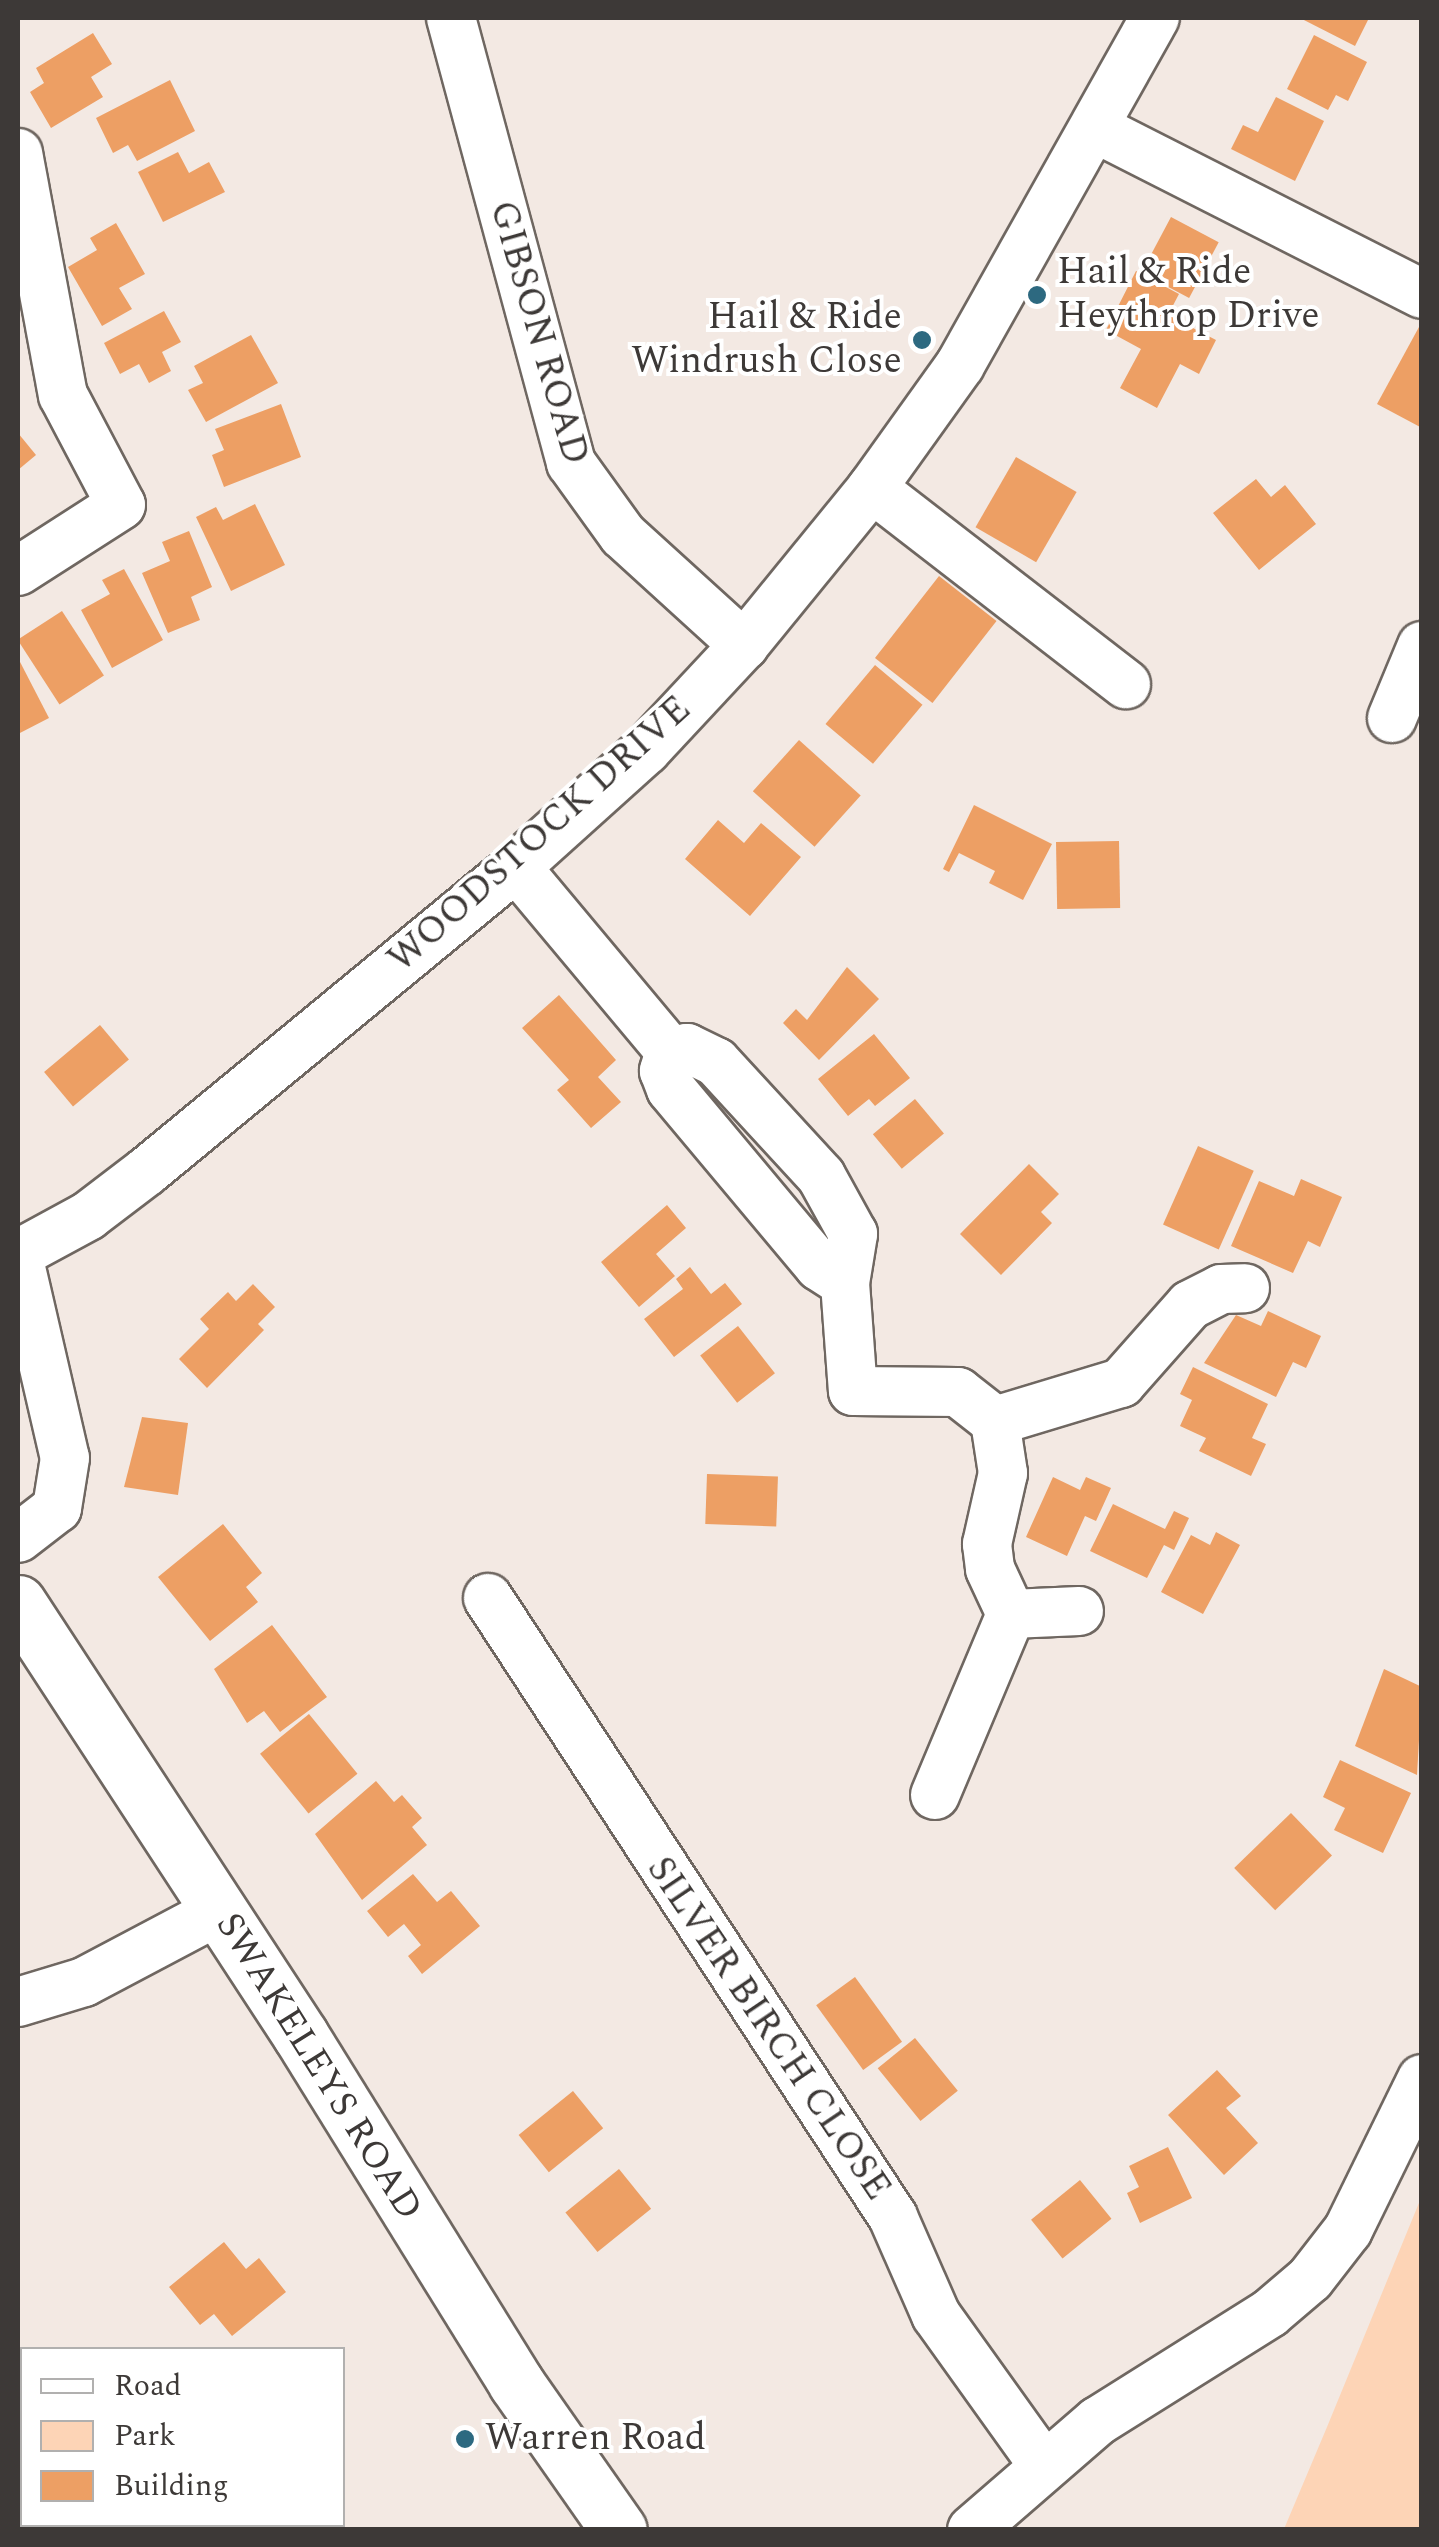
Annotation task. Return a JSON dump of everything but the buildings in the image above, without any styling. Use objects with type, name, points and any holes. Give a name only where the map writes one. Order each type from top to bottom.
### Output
[{"type":"main road","name":"SWAKELEYS ROAD","points":[[18,1603],[220,1910],[516,2383],[620,2530]]},
{"type":"street","name":"GIBSON ROAD","points":[[451,18],[571,463],[624,535],[744,645]]},
{"type":"street","name":"WOODSTOCK DRIVE","points":[[18,1254],[88,1216],[132,1182],[516,867],[646,750],[744,645],[872,488],[960,364],[1098,129],[1154,18]]},
{"type":"street","points":[[1098,129],[1422,294]]},
{"type":"street","points":[[18,153],[62,395],[121,504],[18,571]]},
{"type":"street","points":[[872,488],[1126,684]]},
{"type":"street","points":[[1392,718],[1422,646]]},
{"type":"street","points":[[516,867],[670,1051],[688,1048],[716,1062],[822,1176],[853,1234],[845,1282],[853,1391],[958,1392],[995,1421],[1004,1473],[987,1544],[990,1569],[1012,1614],[935,1794]]},
{"type":"street","points":[[18,1254],[65,1458],[56,1508],[18,1538]]},
{"type":"street","points":[[995,1421],[1106,1391],[1138,1367],[1190,1304],[1222,1290],[1244,1288]]},
{"type":"street","name":"SILVER BIRCH CLOSE","points":[[488,1598],[893,2217],[936,2315],[1042,2463]]},
{"type":"street","points":[[1012,1614],[1079,1611]]},
{"type":"street","points":[[18,2002],[84,1982],[220,1910]]},
{"type":"street","points":[[972,2530],[1042,2463],[1157,2380],[1270,2314],[1310,2279],[1348,2230],[1422,2080]]},
{"type":"green space","points":[[1421,2198],[1421,2529],[1284,2529],[1327,2427]]},
{"type":"place","name":"Hail & Ride Heythrop Drive","points":[[1037,295]]},
{"type":"place","name":"Hail & Ride Windrush Close","points":[[922,340]]},
{"type":"place","name":"Warren Road","points":[[465,2439]]}]
